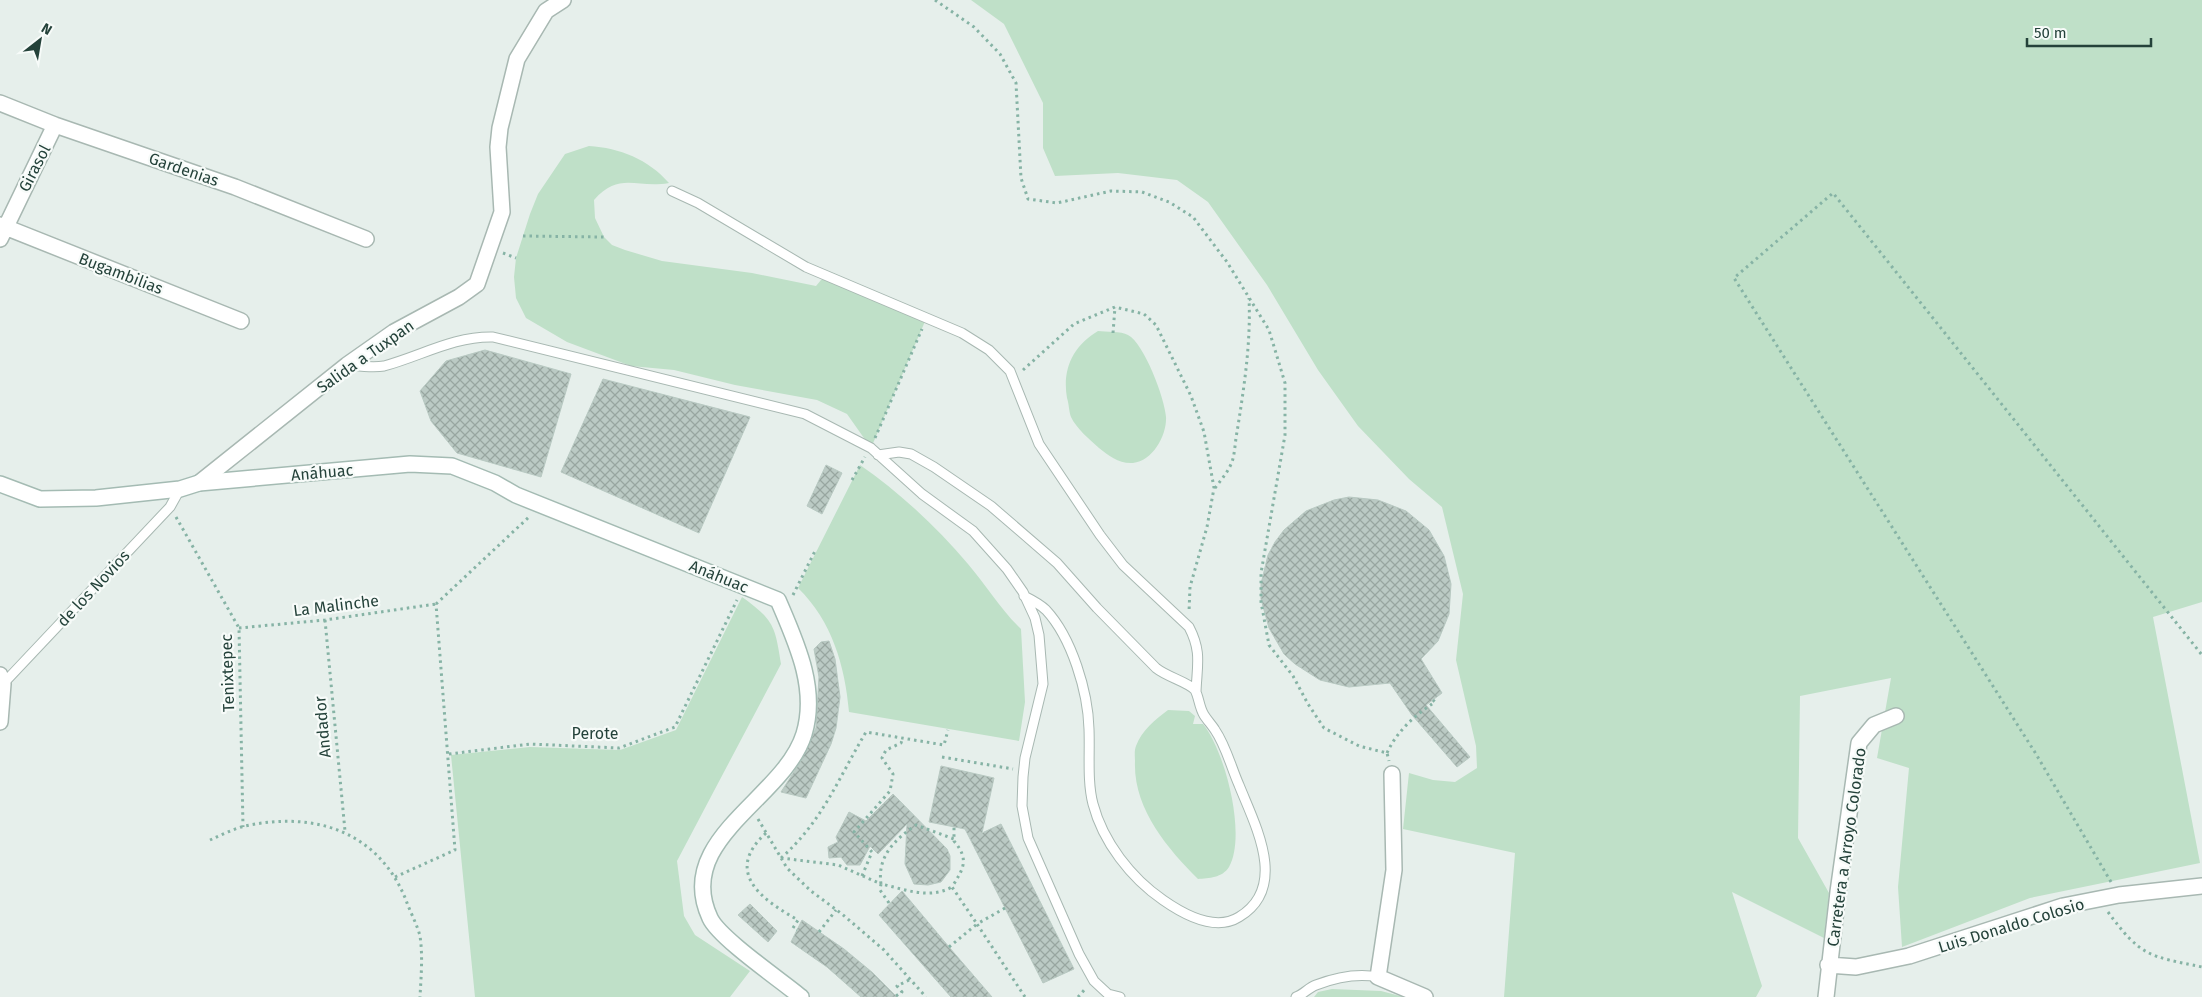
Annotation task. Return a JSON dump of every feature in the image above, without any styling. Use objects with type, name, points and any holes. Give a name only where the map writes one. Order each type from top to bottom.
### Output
[{"type":"street","name":"Salida a Tuxpan","points":[[0,484],[40,499],[96,498],[180,489],[199,483],[347,366],[394,332],[459,297],[477,284],[502,212],[498,147],[500,128],[517,59],[546,11],[563,0]]},
{"type":"street","name":"Gardenias","points":[[0,103],[55,125],[234,187],[366,239]]},
{"type":"street","name":"Girasol","points":[[1,230],[55,125]]},
{"type":"street","name":"Bugambilias","points":[[1,230],[241,321]]},
{"type":"street","name":"Anáhuac","points":[[199,483],[410,464],[452,466],[495,483],[516,495],[778,600],[804,663],[808,700],[804,735],[782,774],[727,830],[710,856],[705,868],[703,893],[711,920],[727,938],[802,997]]},
{"type":"street","points":[[0,722],[1,680]]},
{"type":"street","name":"Carretera a Arroyo Colorado","points":[[1826,997],[1828,965],[1859,743],[1874,725],[1896,716]]},
{"type":"street","points":[[1392,774],[1394,870],[1378,977],[1425,997]]},
{"type":"street","name":"Luis Donaldo Colosio","points":[[1828,965],[1856,967],[1909,956],[2063,906],[2119,895],[2198,887]]},
{"type":"lane","points":[[672,191],[698,202],[806,266],[962,333],[989,350],[1010,371],[1039,444],[1100,535],[1123,565],[1189,627],[1195,639],[1200,661],[1196,692],[1204,716],[1215,730],[1225,751],[1257,828],[1263,849],[1264,888],[1259,899],[1243,915],[1225,923],[1198,919],[1165,901],[1137,878],[1117,854],[1100,826],[1094,806],[1090,769],[1089,726],[1076,666],[1056,623],[1046,610],[1024,596]]},
{"type":"lane","points":[[347,366],[382,366],[453,342],[473,337],[493,337],[805,414],[871,448],[922,494],[973,531],[1007,569],[1035,618],[1039,635],[1043,684],[1023,771],[1022,806],[1032,849],[1094,982],[1108,994],[1120,997]]},
{"type":"lane","points":[[878,455],[899,452],[911,454],[942,472],[991,506],[1057,564],[1156,668],[1166,676],[1185,683],[1196,692]]},
{"type":"lane","name":"de los Novios","points":[[1,680],[170,507],[180,489]]},
{"type":"lane","points":[[1296,997],[1316,985],[1342,978],[1360,974],[1378,977]]},
{"type":"path","points":[[935,0],[974,27],[1000,54],[1016,83],[1022,178],[1028,199],[1058,204],[1097,194],[1126,190],[1142,192],[1169,202],[1193,217],[1208,235],[1269,330],[1285,383],[1286,401],[1285,435],[1261,573],[1261,602],[1265,632],[1269,645],[1293,676],[1324,728],[1359,746],[1387,753]]},
{"type":"path","points":[[2119,895],[2036,754],[1734,278],[1833,193],[2202,655]]},
{"type":"path","points":[[523,236],[604,237]]},
{"type":"path","points":[[1214,488],[1225,476],[1232,462],[1245,386],[1250,327],[1248,297]]},
{"type":"path","points":[[1113,333],[1115,307]]},
{"type":"path","points":[[1013,379],[1074,324],[1115,307],[1144,314],[1156,325],[1184,379],[1204,432],[1214,488],[1207,527],[1190,588],[1189,627]]},
{"type":"path","points":[[852,480],[871,448],[926,319]]},
{"type":"path","points":[[395,877],[455,850],[436,604],[542,505]]},
{"type":"path","name":"Tenixtepec","points":[[170,507],[239,628],[243,827]]},
{"type":"path","points":[[789,600],[816,549]]},
{"type":"path","name":"Perote","points":[[449,754],[530,744],[619,748],[676,727],[737,599]]},
{"type":"path","name":"La Malinche","points":[[239,628],[325,620],[436,604]]},
{"type":"path","name":"Andador","points":[[325,620],[345,831]]},
{"type":"path","points":[[1392,774],[1387,753],[1391,744],[1405,726],[1435,702],[1433,700]]},
{"type":"path","points":[[781,858],[799,842],[822,813],[866,732],[944,745],[948,730]]},
{"type":"path","points":[[862,876],[872,852],[854,832],[892,787],[893,774],[882,758],[886,750],[898,746],[903,738]]},
{"type":"path","points":[[942,757],[1023,771]]},
{"type":"path","points":[[754,815],[781,858],[799,881],[884,950],[926,997]]},
{"type":"path","points":[[210,840],[243,827],[280,821],[312,824],[345,831],[367,845],[388,866],[395,877],[420,934],[422,962],[420,997]]},
{"type":"path","points":[[889,903],[880,890],[879,872],[883,858],[902,835],[916,825],[954,839]]},
{"type":"path","points":[[781,858],[838,865],[881,884],[925,894],[941,892],[952,887],[962,873],[964,865],[963,856],[954,839],[954,826]]},
{"type":"path","points":[[766,833],[750,852],[746,865],[749,877],[759,894],[776,908],[798,920],[793,928],[797,930]]},
{"type":"path","points":[[952,887],[1025,997]]},
{"type":"path","points":[[2099,899],[2127,938],[2142,951],[2159,958],[2202,967]]},
{"type":"path","points":[[949,947],[977,924],[1005,908]]},
{"type":"path","points":[[820,932],[836,910]]},
{"type":"path","points":[[896,996],[902,992],[897,986],[911,978]]},
{"type":"green space","points":[[971,0],[2202,0],[2202,602],[2153,617],[2200,863],[2030,898],[1902,947],[1898,887],[1909,768],[1877,758],[1891,678],[1800,696],[1798,838],[1829,893],[1824,938],[1732,892],[1762,986],[1756,997],[1504,997],[1515,853],[1403,829],[1409,773],[1433,780],[1455,782],[1477,768],[1476,746],[1456,660],[1463,594],[1442,507],[1409,479],[1358,426],[1318,370],[1267,285],[1208,202],[1177,180],[1118,173],[1055,176],[1043,148],[1043,103],[1004,24]]},
{"type":"green space","points":[[589,146],[612,149],[633,156],[652,167],[669,183],[620,183],[603,191],[594,200],[595,218],[604,237],[612,245],[662,261],[752,273],[816,286],[821,280],[834,273],[844,284],[926,319],[871,448],[847,414],[817,400],[735,385],[674,370],[631,366],[567,342],[526,318],[516,298],[514,277],[516,258],[530,214],[538,194],[565,154]]},
{"type":"green space","points":[[1098,331],[1121,333],[1128,335],[1134,340],[1147,360],[1158,385],[1165,409],[1166,424],[1157,446],[1147,458],[1140,461],[1128,463],[1110,457],[1084,434],[1070,415],[1066,377],[1071,359],[1082,344]]},
{"type":"green space","points":[[860,465],[903,498],[944,537],[1021,629],[1025,702],[1019,741],[849,712],[844,678],[835,645],[820,615],[798,588]]},
{"type":"green space","points":[[742,597],[767,618],[777,641],[781,664],[677,861],[684,916],[695,935],[750,971],[730,997],[475,997],[451,755],[530,747],[620,750],[676,730]]},
{"type":"green space","points":[[1168,710],[1189,711],[1195,716],[1193,724],[1203,724],[1219,753],[1226,773],[1231,794],[1236,835],[1234,853],[1229,867],[1226,871],[1215,877],[1198,879],[1186,867],[1154,826],[1140,795],[1136,778],[1136,746],[1145,730]]},
{"type":"green space","points":[[1332,989],[1381,991],[1404,997],[1314,997],[1318,992]]},
{"type":"building","points":[[485,350],[571,374],[541,477],[457,453],[431,421],[420,391],[446,361]]},
{"type":"building","points":[[603,379],[750,417],[699,533],[561,472]]},
{"type":"building","points":[[826,465],[842,473],[822,514],[807,506]]},
{"type":"building","points":[[1349,497],[1378,500],[1406,511],[1429,530],[1444,556],[1451,584],[1449,614],[1438,641],[1421,659],[1442,693],[1426,705],[1470,757],[1457,767],[1412,715],[1390,683],[1349,687],[1320,680],[1295,664],[1284,654],[1269,628],[1261,599],[1261,584],[1268,555],[1275,542],[1284,530],[1306,511],[1334,500]]},
{"type":"building","points":[[829,641],[835,659],[840,697],[836,728],[831,744],[806,798],[781,792],[801,761],[816,728],[819,677],[814,649],[821,642]]},
{"type":"building","points":[[941,766],[994,778],[982,833],[1001,824],[1074,969],[1043,983],[965,829],[929,822]]},
{"type":"building","points":[[893,794],[947,849],[950,856],[950,870],[941,882],[928,885],[914,884],[905,864],[907,824],[878,854],[870,846],[860,865],[847,865],[841,857],[829,858],[828,847],[838,842],[836,837],[849,812],[866,821]]},
{"type":"building","points":[[902,891],[992,997],[951,997],[879,915]]},
{"type":"building","points":[[750,904],[777,931],[768,942],[738,915]]},
{"type":"building","points":[[802,920],[844,949],[873,973],[897,997],[861,997],[827,967],[791,942]]}]
